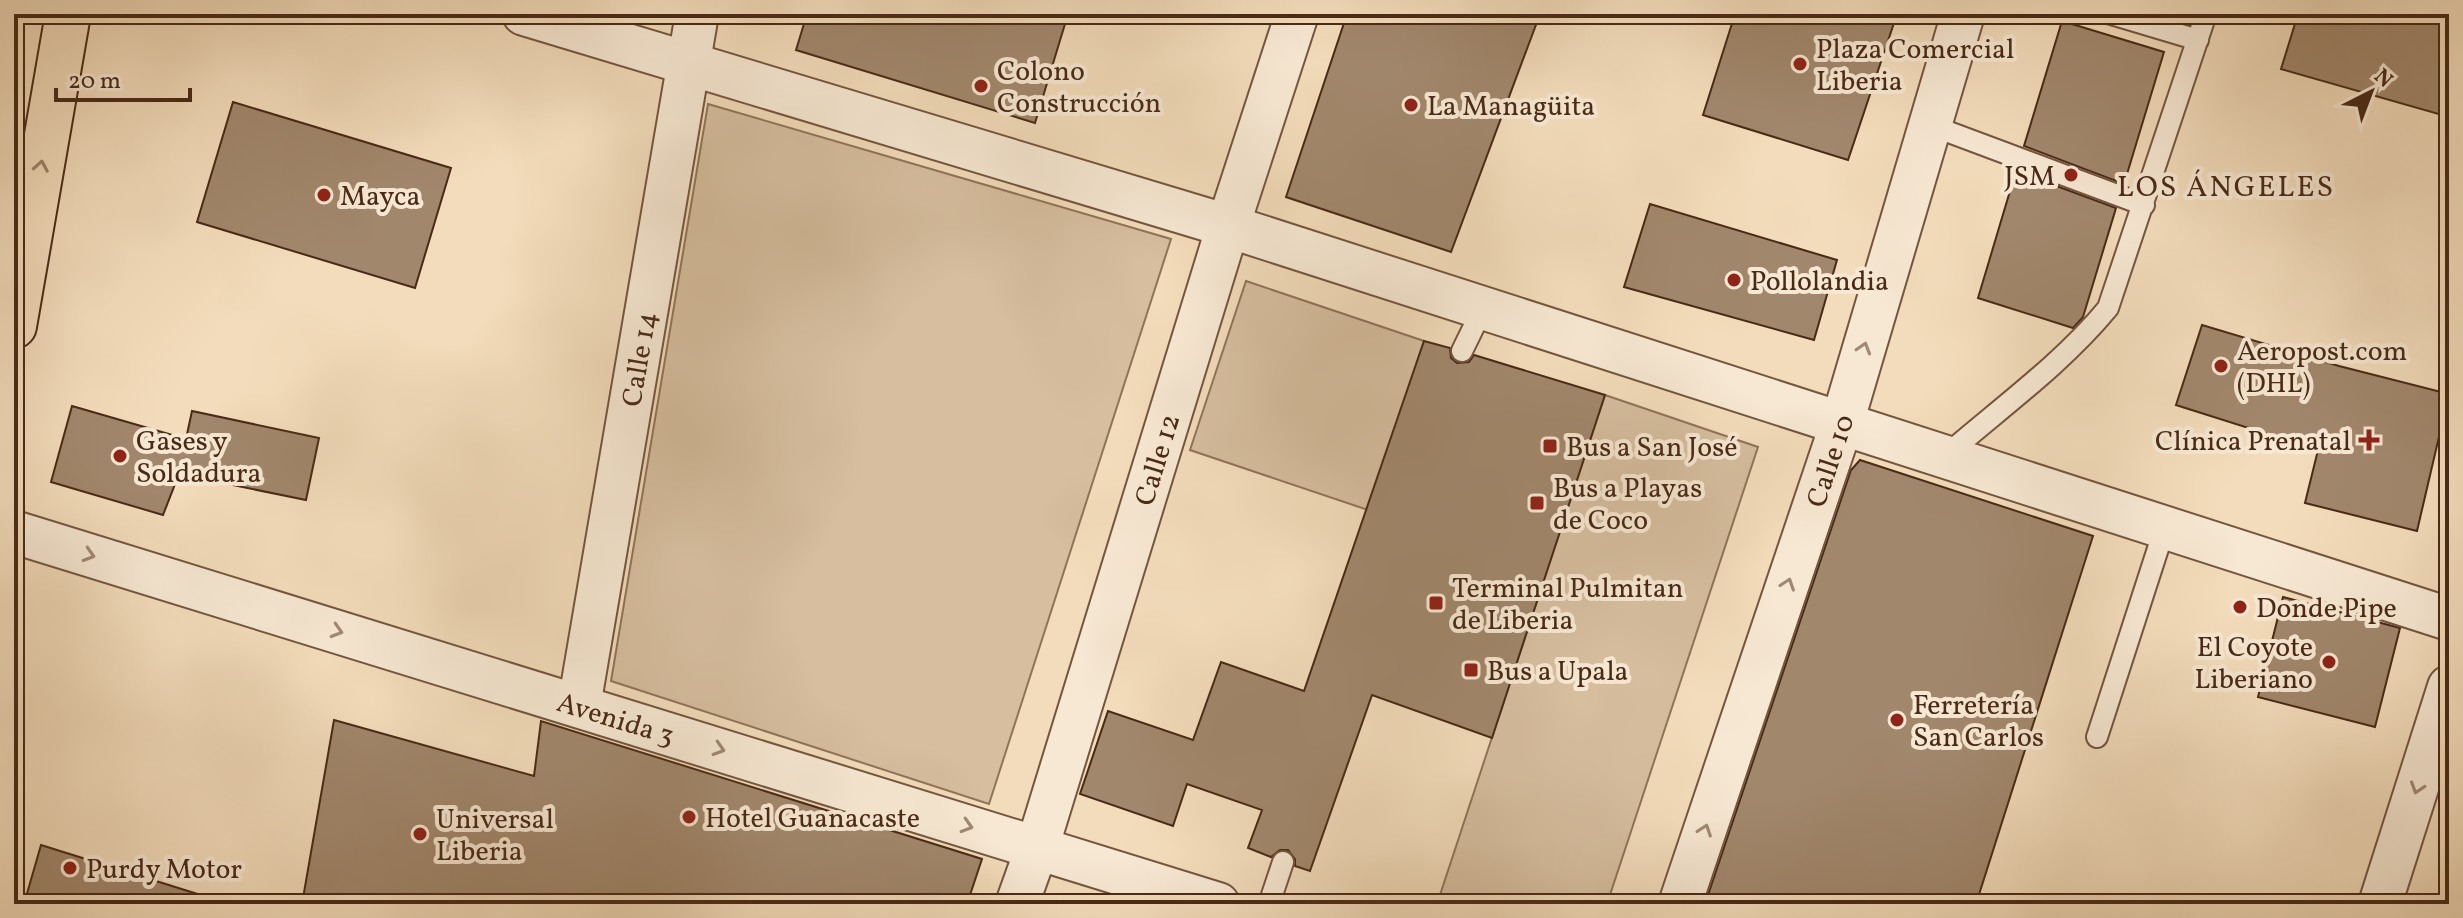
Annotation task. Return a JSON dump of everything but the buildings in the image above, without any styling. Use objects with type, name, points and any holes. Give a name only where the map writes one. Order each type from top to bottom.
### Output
[{"type":"main road","points":[[14,326],[68,14]]},
{"type":"street","points":[[524,14],[1228,226],[2449,619]]},
{"type":"street","name":"Calle 14","points":[[579,706],[697,14]]},
{"type":"street","name":"Calle 12","points":[[1017,904],[1297,14]]},
{"type":"street","name":"Calle 10","points":[[1680,904],[1842,423],[1963,14]]},
{"type":"street","name":"Avenida 3","points":[[14,532],[1218,904]]},
{"type":"street","points":[[2380,904],[2449,687]]},
{"type":"lane","points":[[2111,14],[2198,40]]},
{"type":"lane","points":[[1944,457],[2068,350],[2108,308],[2206,14]]},
{"type":"lane","points":[[1930,125],[2144,205]]},
{"type":"lane","points":[[1462,351],[1483,308]]},
{"type":"lane","points":[[2097,737],[2165,527]]},
{"type":"lane","points":[[1269,904],[1283,862]]},
{"type":"shaded area","points":[[708,104],[1171,239],[989,804],[611,681]]},
{"type":"shaded area","points":[[1246,281],[1424,341],[1368,510],[1190,450]]},
{"type":"shaded area","points":[[1605,395],[1758,447],[1607,904],[1437,904]]},
{"type":"place","name":"Plaza Comercial Liberia","points":[[1800,64]]},
{"type":"place","name":"Colono Construcción","points":[[981,86]]},
{"type":"place","name":"La Managüita","points":[[1411,105]]},
{"type":"place","name":"JSM","points":[[2071,175]]},
{"type":"place","name":"Mayca","points":[[324,195]]},
{"type":"place","name":"Pollolandia","points":[[1734,280]]},
{"type":"place","name":"Aeropost.com (DHL)","points":[[2221,366]]},
{"type":"place","name":"Clínica Prenatal","points":[[2369,440]]},
{"type":"place","name":"Bus a San José","points":[[1550,446]]},
{"type":"place","name":"Gases y Soldadura","points":[[120,456]]},
{"type":"place","name":"Bus a Playas de Coco","points":[[1537,503]]},
{"type":"place","name":"Terminal Pulmitan de Liberia","points":[[1436,603]]},
{"type":"place","name":"Donde Pipe","points":[[2240,607]]},
{"type":"place","name":"El Coyote Liberiano","points":[[2329,662]]},
{"type":"place","name":"Bus a Upala","points":[[1471,670]]},
{"type":"place","name":"Ferretería San Carlos","points":[[1897,720]]},
{"type":"place","name":"Hotel Guanacaste","points":[[689,817]]},
{"type":"place","name":"Universal Liberia","points":[[420,834]]},
{"type":"place","name":"Purdy Motor","points":[[70,868]]},
{"type":"district","name":"LOS ÁNGELES","points":[[2226,186]]}]
